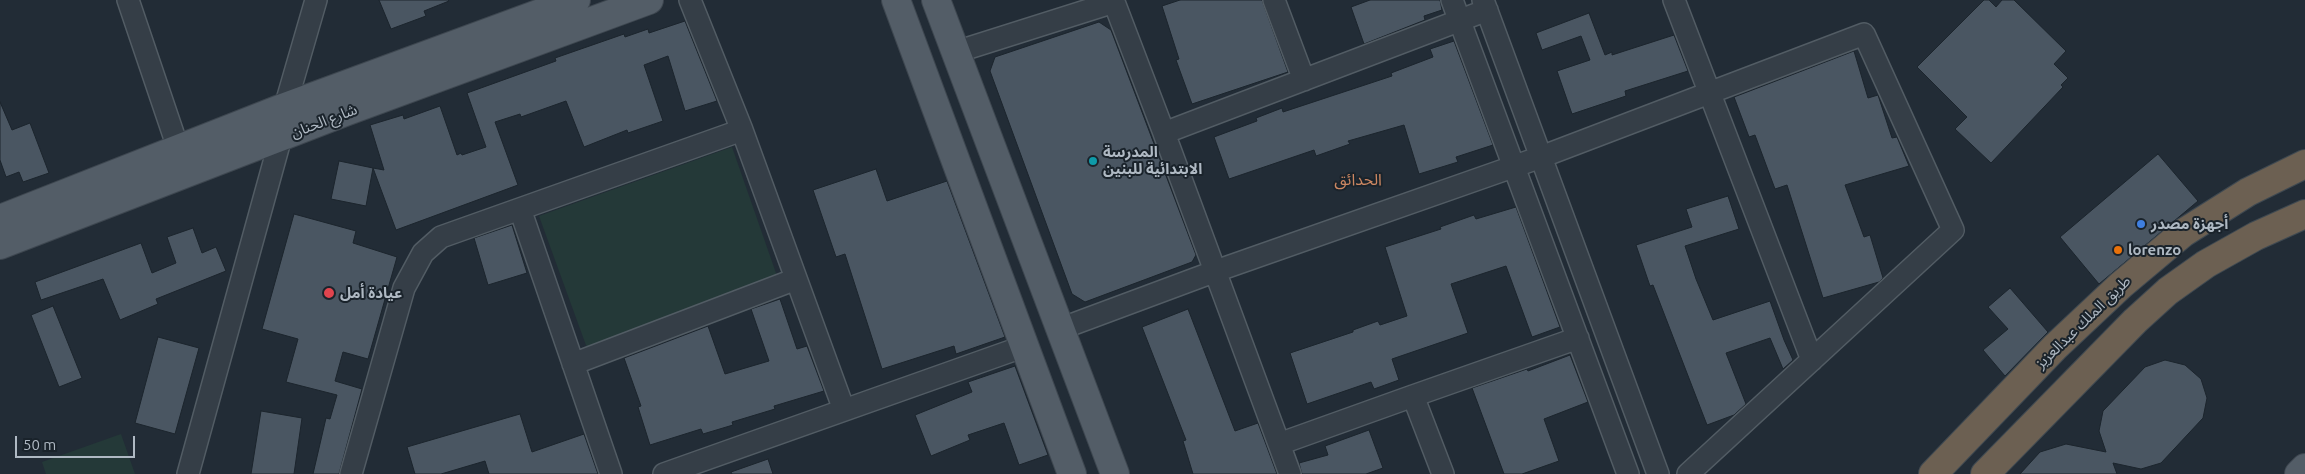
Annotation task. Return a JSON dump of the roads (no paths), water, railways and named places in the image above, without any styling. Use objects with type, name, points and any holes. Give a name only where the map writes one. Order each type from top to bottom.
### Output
[{"type":"highway","name":"طريق الملك عبدالعزيز","points":[[1933,474],[2056,347],[2121,285],[2183,233],[2248,192],[2305,164]]},
{"type":"highway","points":[[1985,474],[2135,320],[2168,290],[2206,264],[2248,241],[2305,214]]},
{"type":"main road","name":"شارع الحنان","points":[[2,214],[284,107],[576,0]]},
{"type":"main road","name":"شارع الحنان","points":[[0,245],[281,137],[648,0]]},
{"type":"main road","points":[[896,0],[1072,474]]},
{"type":"main road","points":[[936,0],[1116,474]]},
{"type":"main road","points":[[2299,474],[2305,468]]},
{"type":"street","points":[[128,0],[178,148]]},
{"type":"street","points":[[284,107],[316,0]]},
{"type":"street","points":[[690,0],[742,130],[844,410]]},
{"type":"street","points":[[1274,0],[1304,80]]},
{"type":"street","points":[[1452,0],[1628,474]]},
{"type":"street","points":[[1674,0],[1812,360]]},
{"type":"street","points":[[956,52],[1117,1],[1290,474]]},
{"type":"street","points":[[1164,132],[1460,21],[1485,5],[1658,474]]},
{"type":"street","points":[[1060,329],[1216,271],[1541,157],[1864,34],[1953,230],[1688,474]]},
{"type":"street","points":[[350,474],[404,288],[423,253],[441,237],[742,130]]},
{"type":"street","points":[[188,474],[281,137]]},
{"type":"street","points":[[520,209],[611,474]]},
{"type":"street","points":[[573,364],[796,279]]},
{"type":"street","points":[[1279,444],[1578,338]]},
{"type":"street","points":[[664,474],[1025,346]]},
{"type":"street","points":[[1413,396],[1443,474]]},
{"type":"place","name":"المدرسة الابتدائية للبنين","points":[[1093,161]]},
{"type":"place","name":"أجهزة مصدر","points":[[2141,224]]},
{"type":"place","name":"lorenzo","points":[[2118,250]]},
{"type":"place","name":"عيادة أمل","points":[[329,293]]},
{"type":"district","name":"الحدائق","points":[[1358,180]]}]
